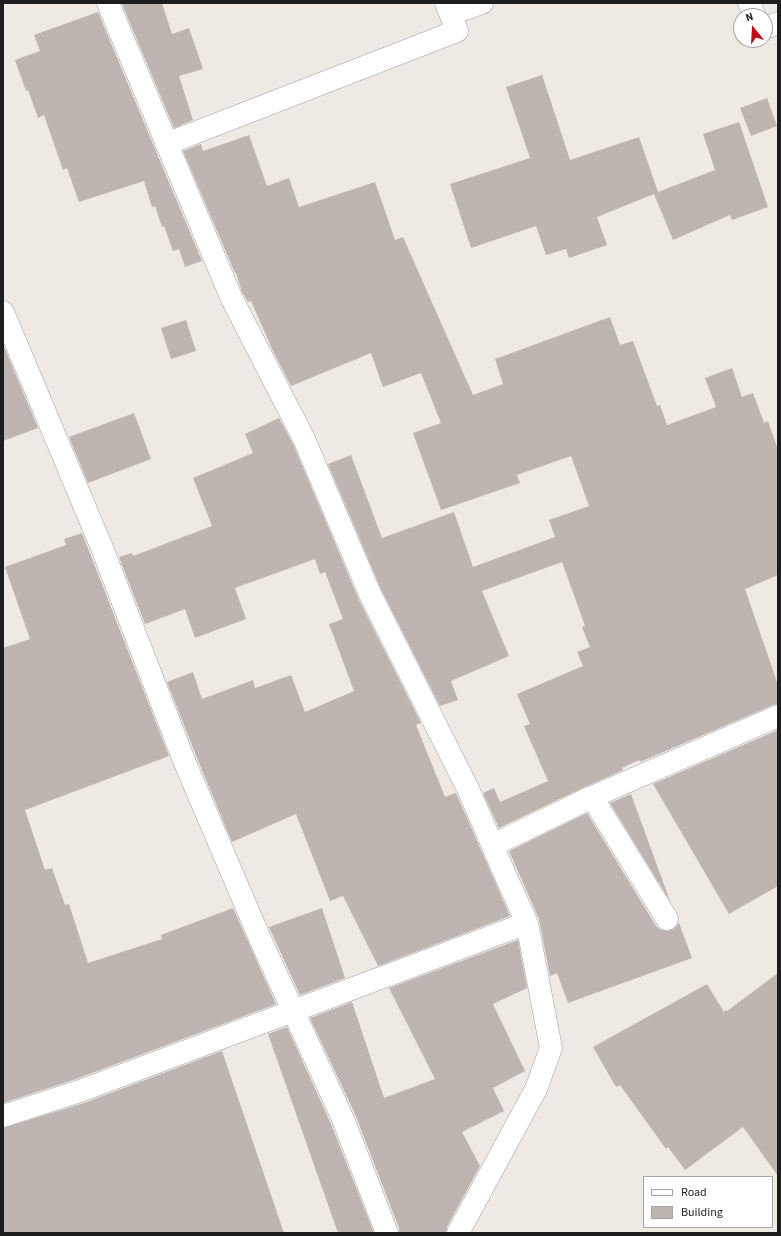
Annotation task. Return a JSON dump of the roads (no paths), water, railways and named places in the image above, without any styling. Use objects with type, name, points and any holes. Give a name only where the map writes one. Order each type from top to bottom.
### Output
[{"type":"street","points":[[108,3],[230,297],[304,439],[370,594],[469,791],[527,923],[551,1048],[536,1089],[458,1233]]},
{"type":"street","points":[[166,144],[456,31],[448,9],[482,3]]},
{"type":"street","points":[[3,312],[102,548],[185,763],[258,934],[343,1119],[387,1233]]},
{"type":"street","points":[[493,845],[592,797],[778,716]]},
{"type":"street","points":[[592,797],[667,919]]},
{"type":"street","points":[[3,1116],[80,1091],[527,923]]}]
